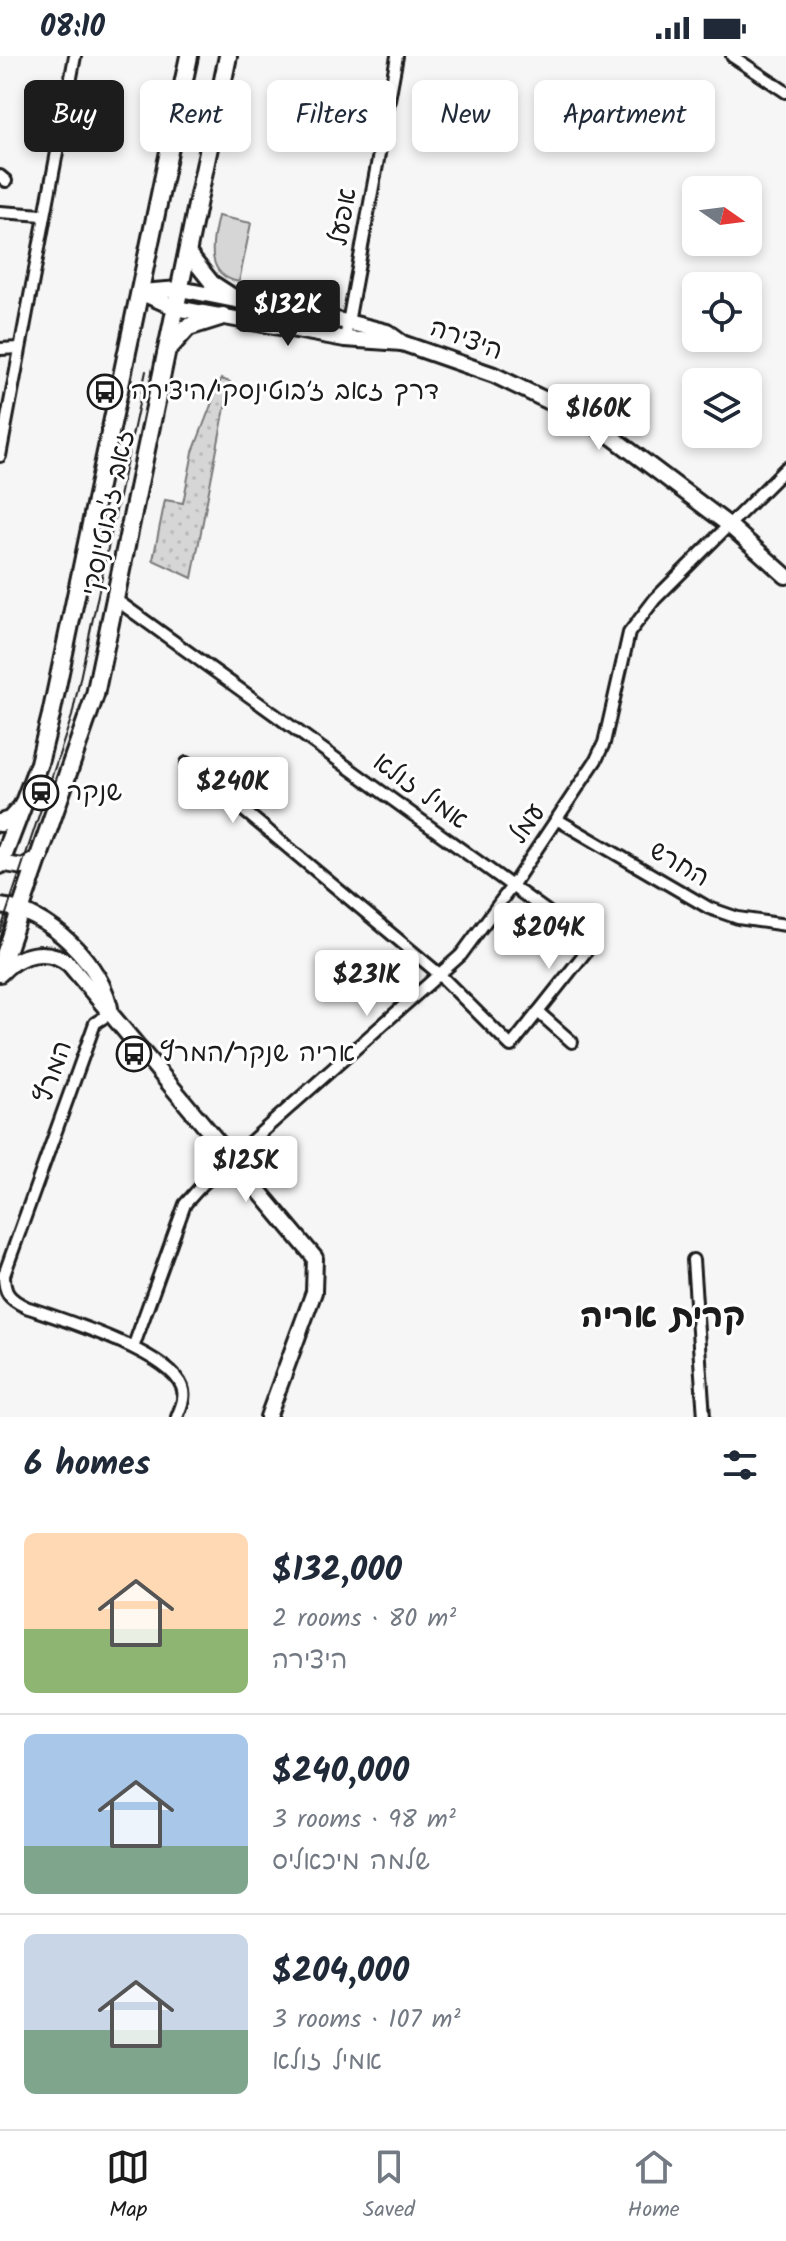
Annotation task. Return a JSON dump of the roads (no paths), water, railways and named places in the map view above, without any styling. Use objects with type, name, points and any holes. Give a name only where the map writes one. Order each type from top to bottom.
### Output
[{"type":"main road","name":"זאב ז'בוטינסקי","points":[[0,864],[51,715],[189,56]]},
{"type":"main road","name":"זאב ז'בוטינסקי","points":[[0,972],[87,725],[228,56]]},
{"type":"main road","points":[[162,370],[181,332],[198,322],[223,316]]},
{"type":"main road","points":[[0,823],[10,820],[22,807]]},
{"type":"street","points":[[0,456],[75,56]]},
{"type":"street","name":"אפעל","points":[[345,339],[397,56]]},
{"type":"street","points":[[732,56],[786,92]]},
{"type":"street","points":[[0,212],[43,215]]},
{"type":"street","points":[[188,253],[212,283],[243,302]]},
{"type":"street","name":"היצירה","points":[[140,292],[180,289],[347,322],[387,332],[402,343]]},
{"type":"street","name":"היצירה","points":[[140,292],[176,308],[345,339],[402,343],[494,375],[579,416],[730,526],[786,576]]},
{"type":"street","points":[[0,349],[19,348]]},
{"type":"street","name":"עמל","points":[[134,1345],[185,1204],[203,1184],[461,955],[558,820],[604,743],[629,633],[655,599],[786,468]]},
{"type":"street","name":"אמיל זולא","points":[[115,599],[592,944],[538,1012]]},
{"type":"street","points":[[187,763],[438,973],[511,1046],[538,1012],[572,1042]]},
{"type":"street","name":"החרש","points":[[558,820],[709,908],[738,918],[786,925]]},
{"type":"street","points":[[0,864],[23,867],[41,856]]},
{"type":"street","points":[[0,906],[21,911],[61,932],[109,998],[111,1013]]},
{"type":"street","points":[[0,972],[27,956],[60,957],[111,1013],[315,1258],[314,1292],[268,1417]]},
{"type":"street","name":"המרץ","points":[[111,1013],[95,1023],[4,1275],[4,1289],[11,1300],[26,1307],[134,1345]]},
{"type":"street","points":[[693,1260],[704,1417]]},
{"type":"street","points":[[134,1345],[176,1378],[182,1387],[184,1397],[177,1417]]},
{"type":"tram line","points":[[0,932],[72,716],[146,371]]},
{"type":"place","name":"דרך זאב ז׳בוטינסקי/היצירה","points":[[105,392]]},
{"type":"place","name":"שנקר","points":[[41,793]]},
{"type":"place","name":"אריה שנקר/המרץ","points":[[134,1054]]},
{"type":"district","name":"קרית אריה","points":[[663,1318]]}]
